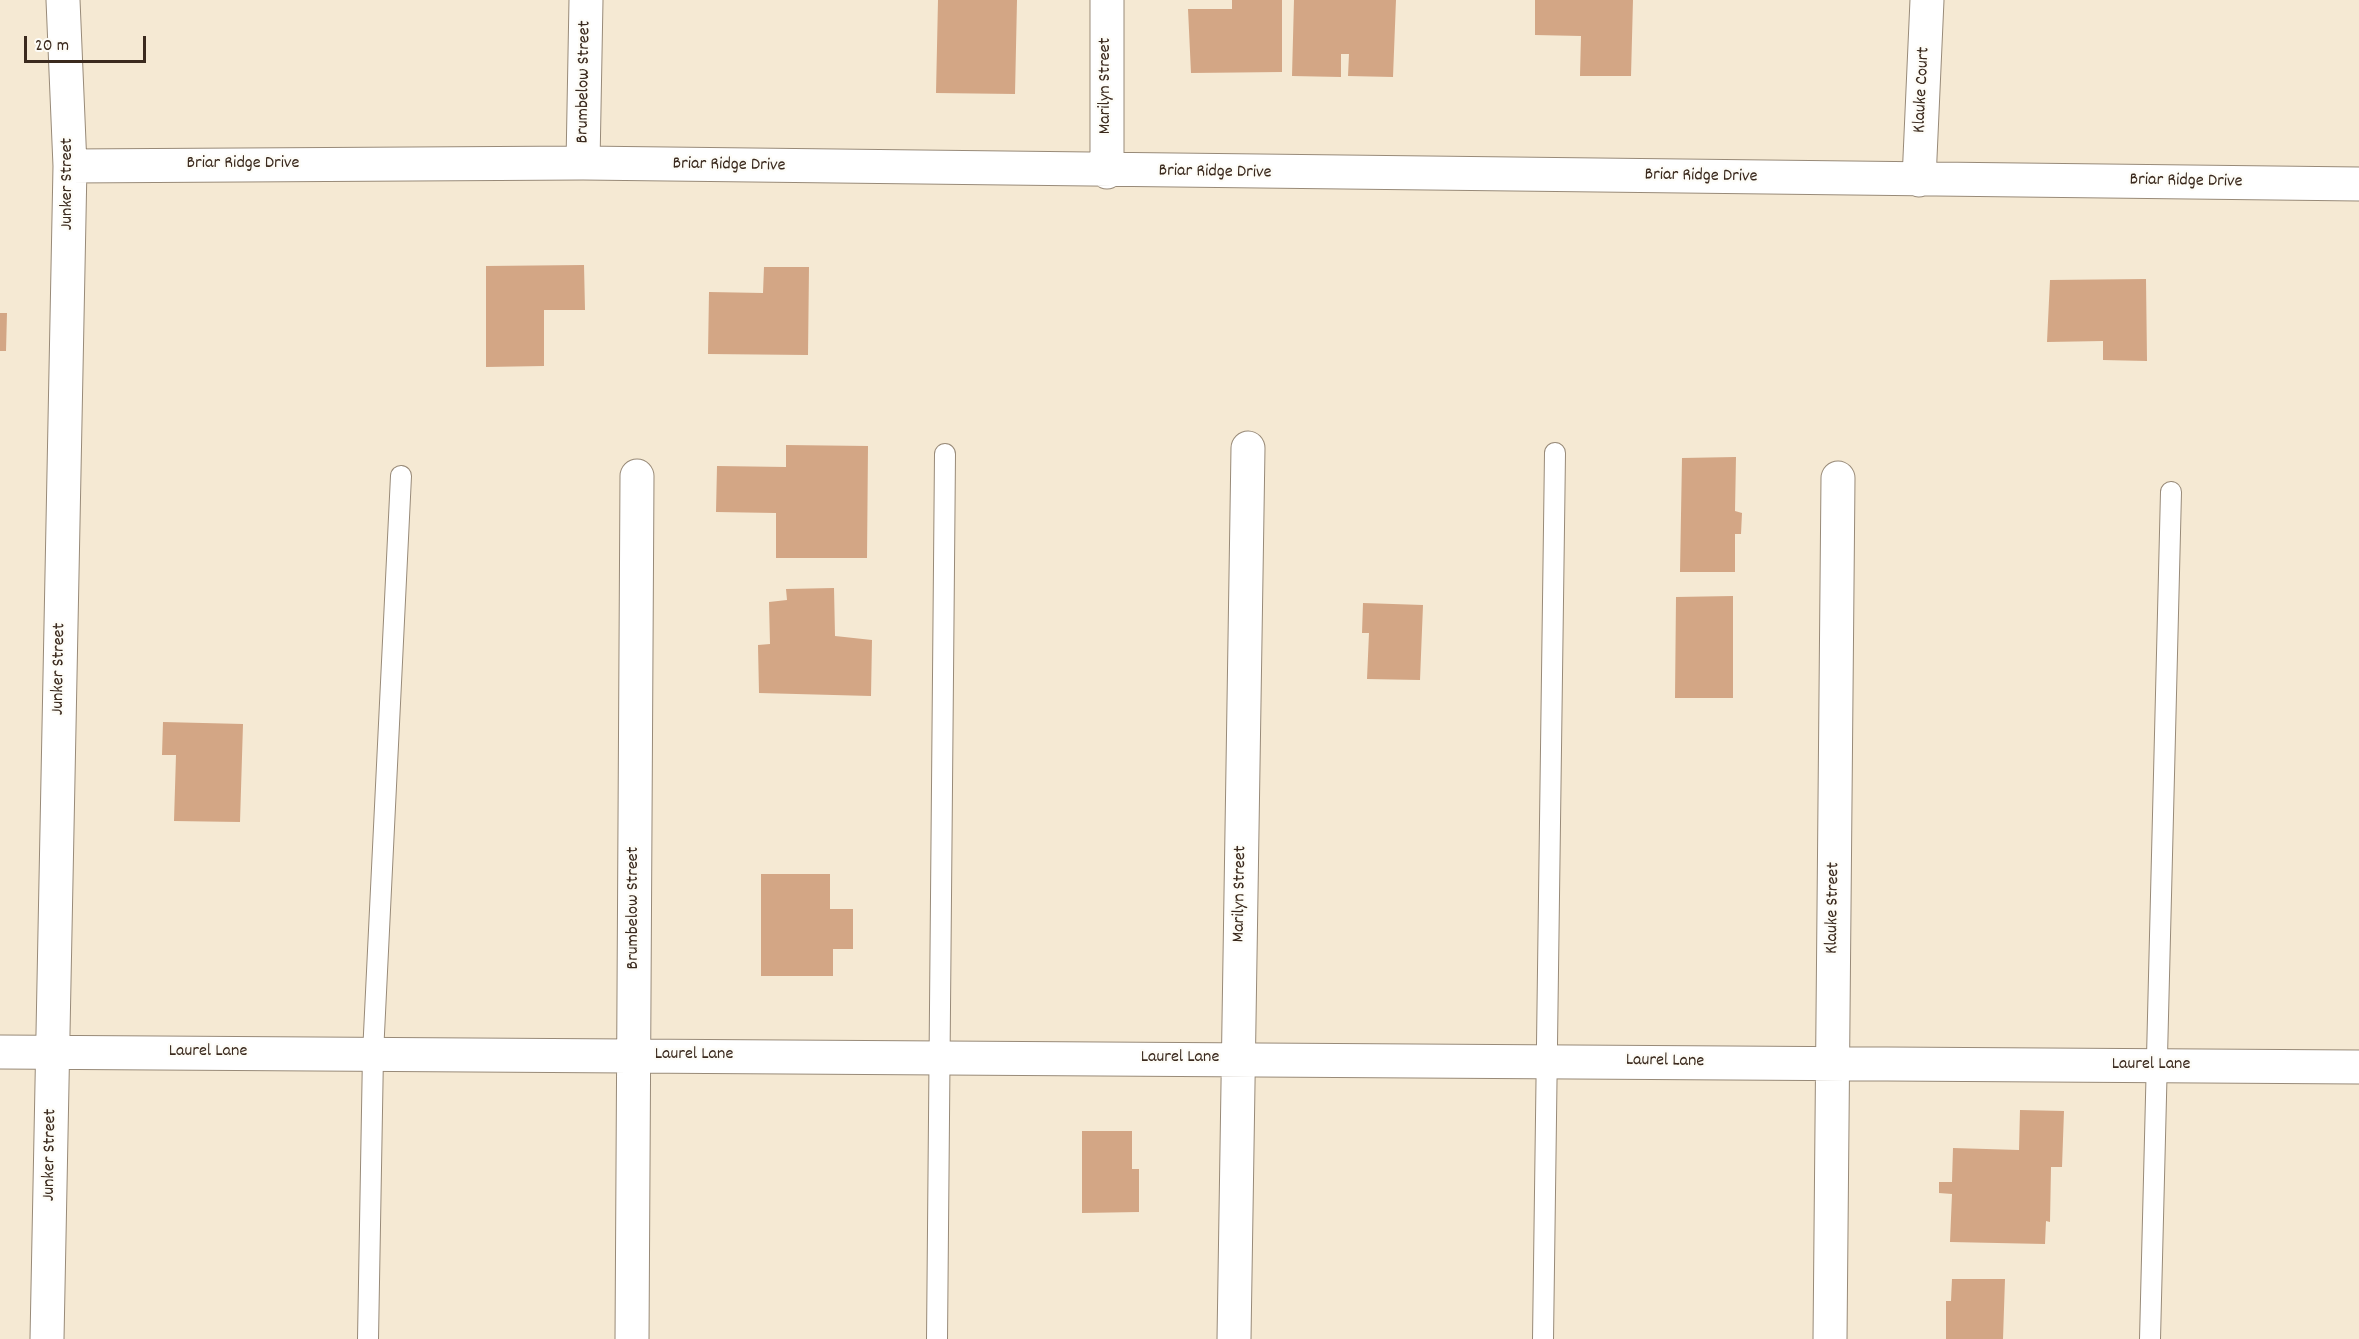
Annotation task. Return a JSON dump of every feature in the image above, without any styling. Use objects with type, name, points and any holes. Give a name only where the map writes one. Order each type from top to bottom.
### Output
[{"type":"street","name":"Junker Street","points":[[47,1339],[70,166],[63,0]]},
{"type":"street","name":"Brumbelow Street","points":[[583,164],[586,0]]},
{"type":"street","name":"Marilyn Street","points":[[1107,0],[1107,172]]},
{"type":"street","name":"Klauke Court","points":[[1919,180],[1927,0]]},
{"type":"street","name":"Briar Ridge Drive","points":[[70,166],[583,164],[1107,172],[2359,184]]},
{"type":"street","name":"Marilyn Street","points":[[1234,1339],[1248,448]]},
{"type":"street","name":"Brumbelow Street","points":[[632,1339],[637,476]]},
{"type":"street","name":"Klauke Street","points":[[1830,1339],[1838,478]]},
{"type":"street","name":"Laurel Lane","points":[[0,1052],[2359,1067]]},
{"type":"lane","points":[[936,1339],[945,453]]},
{"type":"lane","points":[[1543,1339],[1555,453]]},
{"type":"lane","points":[[368,1339],[373,1054],[400,476]]},
{"type":"lane","points":[[2150,1339],[2171,492]]},
{"type":"building","points":[[938,0],[1017,0],[1015,94],[936,93]]},
{"type":"building","points":[[1232,0],[1282,0],[1282,72],[1191,73],[1188,9],[1232,9]]},
{"type":"building","points":[[1294,0],[1396,0],[1393,77],[1348,76],[1349,54],[1341,54],[1341,77],[1292,76]]},
{"type":"building","points":[[1535,0],[1633,0],[1631,76],[1580,76],[1581,36],[1535,35]]},
{"type":"building","points":[[584,265],[585,310],[544,310],[544,366],[486,367],[486,266]]},
{"type":"building","points":[[764,267],[809,267],[808,355],[708,354],[709,292],[763,293]]},
{"type":"building","points":[[2146,279],[2147,361],[2103,360],[2103,341],[2047,342],[2050,280]]},
{"type":"building","points":[[0,313],[7,313],[6,351],[0,351]]},
{"type":"building","points":[[786,445],[868,446],[867,558],[776,558],[776,513],[716,512],[717,466],[786,467]]},
{"type":"building","points":[[1736,457],[1735,511],[1742,513],[1741,534],[1735,534],[1735,572],[1680,572],[1682,458]]},
{"type":"building","points":[[834,588],[835,636],[872,640],[871,696],[759,693],[758,645],[770,644],[769,602],[787,600],[786,589]]},
{"type":"building","points":[[1733,596],[1733,698],[1675,698],[1676,597]]},
{"type":"building","points":[[1363,603],[1423,605],[1420,680],[1367,679],[1369,633],[1362,633]]},
{"type":"building","points":[[163,722],[243,724],[240,822],[174,821],[176,755],[162,755]]},
{"type":"building","points":[[761,874],[830,874],[830,909],[853,909],[853,949],[833,949],[833,976],[761,976]]},
{"type":"building","points":[[2020,1110],[2064,1111],[2062,1167],[2051,1167],[2050,1222],[2046,1221],[2045,1244],[1950,1242],[1952,1194],[1939,1193],[1939,1182],[1952,1182],[1953,1148],[2019,1150]]},
{"type":"building","points":[[1082,1131],[1132,1131],[1132,1169],[1139,1169],[1139,1212],[1082,1213]]},
{"type":"building","points":[[1952,1279],[2005,1279],[2003,1339],[1946,1339],[1946,1301],[1951,1301]]}]
